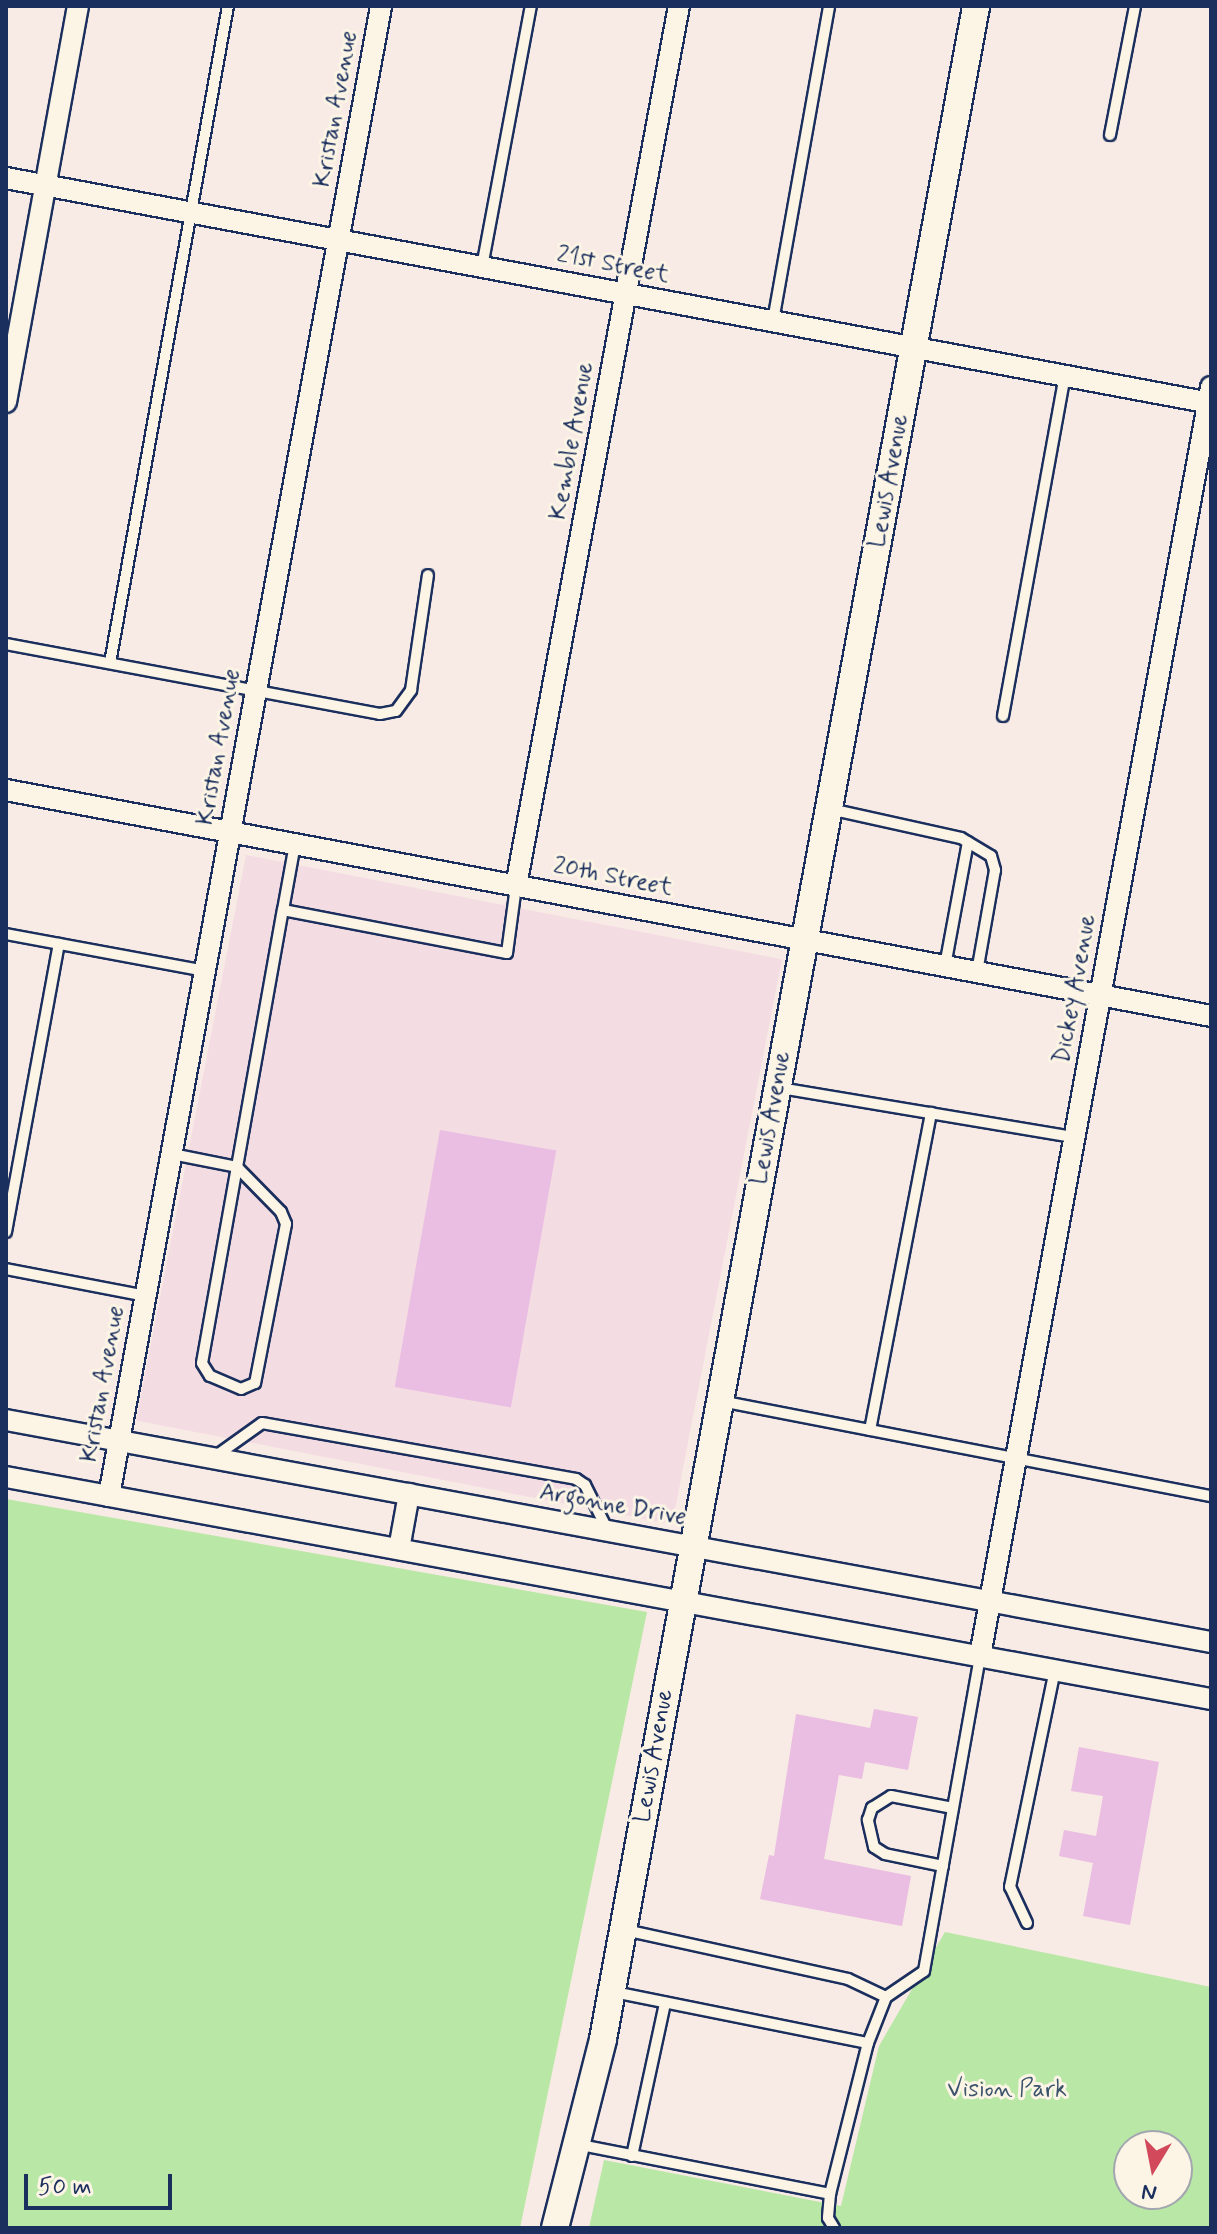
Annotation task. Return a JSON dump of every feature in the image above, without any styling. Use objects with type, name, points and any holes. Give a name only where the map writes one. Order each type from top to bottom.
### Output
[{"type":"main road","name":"Lewis Avenue","points":[[555,2228],[612,1992],[976,6]]},
{"type":"street","points":[[6,402],[78,6]]},
{"type":"street","name":"Kristan Avenue","points":[[109,1496],[381,6]]},
{"type":"street","name":"Kemble Avenue","points":[[516,886],[679,6]]},
{"type":"street","name":"21st Street","points":[[6,178],[1065,376],[1210,398]]},
{"type":"street","name":"Dickey Avenue","points":[[980,1656],[1210,398]]},
{"type":"street","name":"20th Street","points":[[6,790],[1211,1016]]},
{"type":"street","name":"Argonne Drive","points":[[6,1420],[1211,1642]]},
{"type":"street","points":[[6,1477],[1211,1699]]},
{"type":"street","points":[[399,1549],[409,1494]]},
{"type":"lane","points":[[110,663],[228,6]]},
{"type":"lane","points":[[482,267],[531,6]]},
{"type":"lane","points":[[773,321],[829,6]]},
{"type":"lane","points":[[1110,135],[1135,6]]},
{"type":"lane","points":[[1003,716],[1065,376]]},
{"type":"lane","points":[[6,644],[369,713],[396,711],[405,702],[416,671],[428,575]]},
{"type":"lane","points":[[828,809],[968,842],[991,856],[995,870],[977,972]]},
{"type":"lane","points":[[945,966],[968,842]]},
{"type":"lane","points":[[172,1154],[237,1167],[281,1212],[286,1224],[255,1383],[241,1389],[210,1376],[202,1363],[237,1167],[283,910],[295,844]]},
{"type":"lane","points":[[283,910],[507,953],[516,886]]},
{"type":"lane","points":[[6,934],[205,971]]},
{"type":"lane","points":[[6,1232],[59,944]]},
{"type":"lane","points":[[777,1087],[1074,1137]]},
{"type":"lane","points":[[870,1430],[931,1113]]},
{"type":"lane","points":[[6,1269],[146,1296]]},
{"type":"lane","points":[[719,1401],[1211,1496]]},
{"type":"lane","points":[[212,1458],[262,1423],[576,1479],[585,1485],[608,1531]]},
{"type":"lane","points":[[834,2228],[828,2218],[830,2194],[868,2043],[886,1997],[924,1971],[980,1656]]},
{"type":"lane","points":[[1027,1923],[1010,1887],[1055,1670]]},
{"type":"lane","points":[[943,1866],[874,1847],[868,1820],[881,1799],[891,1796],[953,1808]]},
{"type":"lane","points":[[623,1930],[848,1979],[886,1997]]},
{"type":"lane","points":[[612,1992],[868,2043]]},
{"type":"lane","points":[[632,2156],[665,2003]]},
{"type":"lane","points":[[576,2144],[830,2194]]},
{"type":"shaded area","points":[[246,855],[782,959],[672,1525],[136,1420]]},
{"type":"green space","points":[[6,1499],[647,1612],[520,2228],[6,2228]]},
{"type":"green space","name":"Vision Park","points":[[945,1932],[1211,1987],[1211,2228],[589,2228],[604,2160],[841,2206],[879,2046]]},
{"type":"building","points":[[440,1130],[556,1150],[511,1408],[395,1387]]},
{"type":"building","points":[[874,1709],[918,1717],[908,1770],[865,1762],[862,1779],[839,1775],[824,1859],[911,1876],[902,1926],[760,1899],[769,1855],[774,1856],[796,1714],[870,1728]]},
{"type":"building","points":[[1079,1747],[1159,1762],[1130,1925],[1083,1916],[1093,1863],[1059,1856],[1064,1830],[1096,1836],[1103,1796],[1071,1791]]}]
